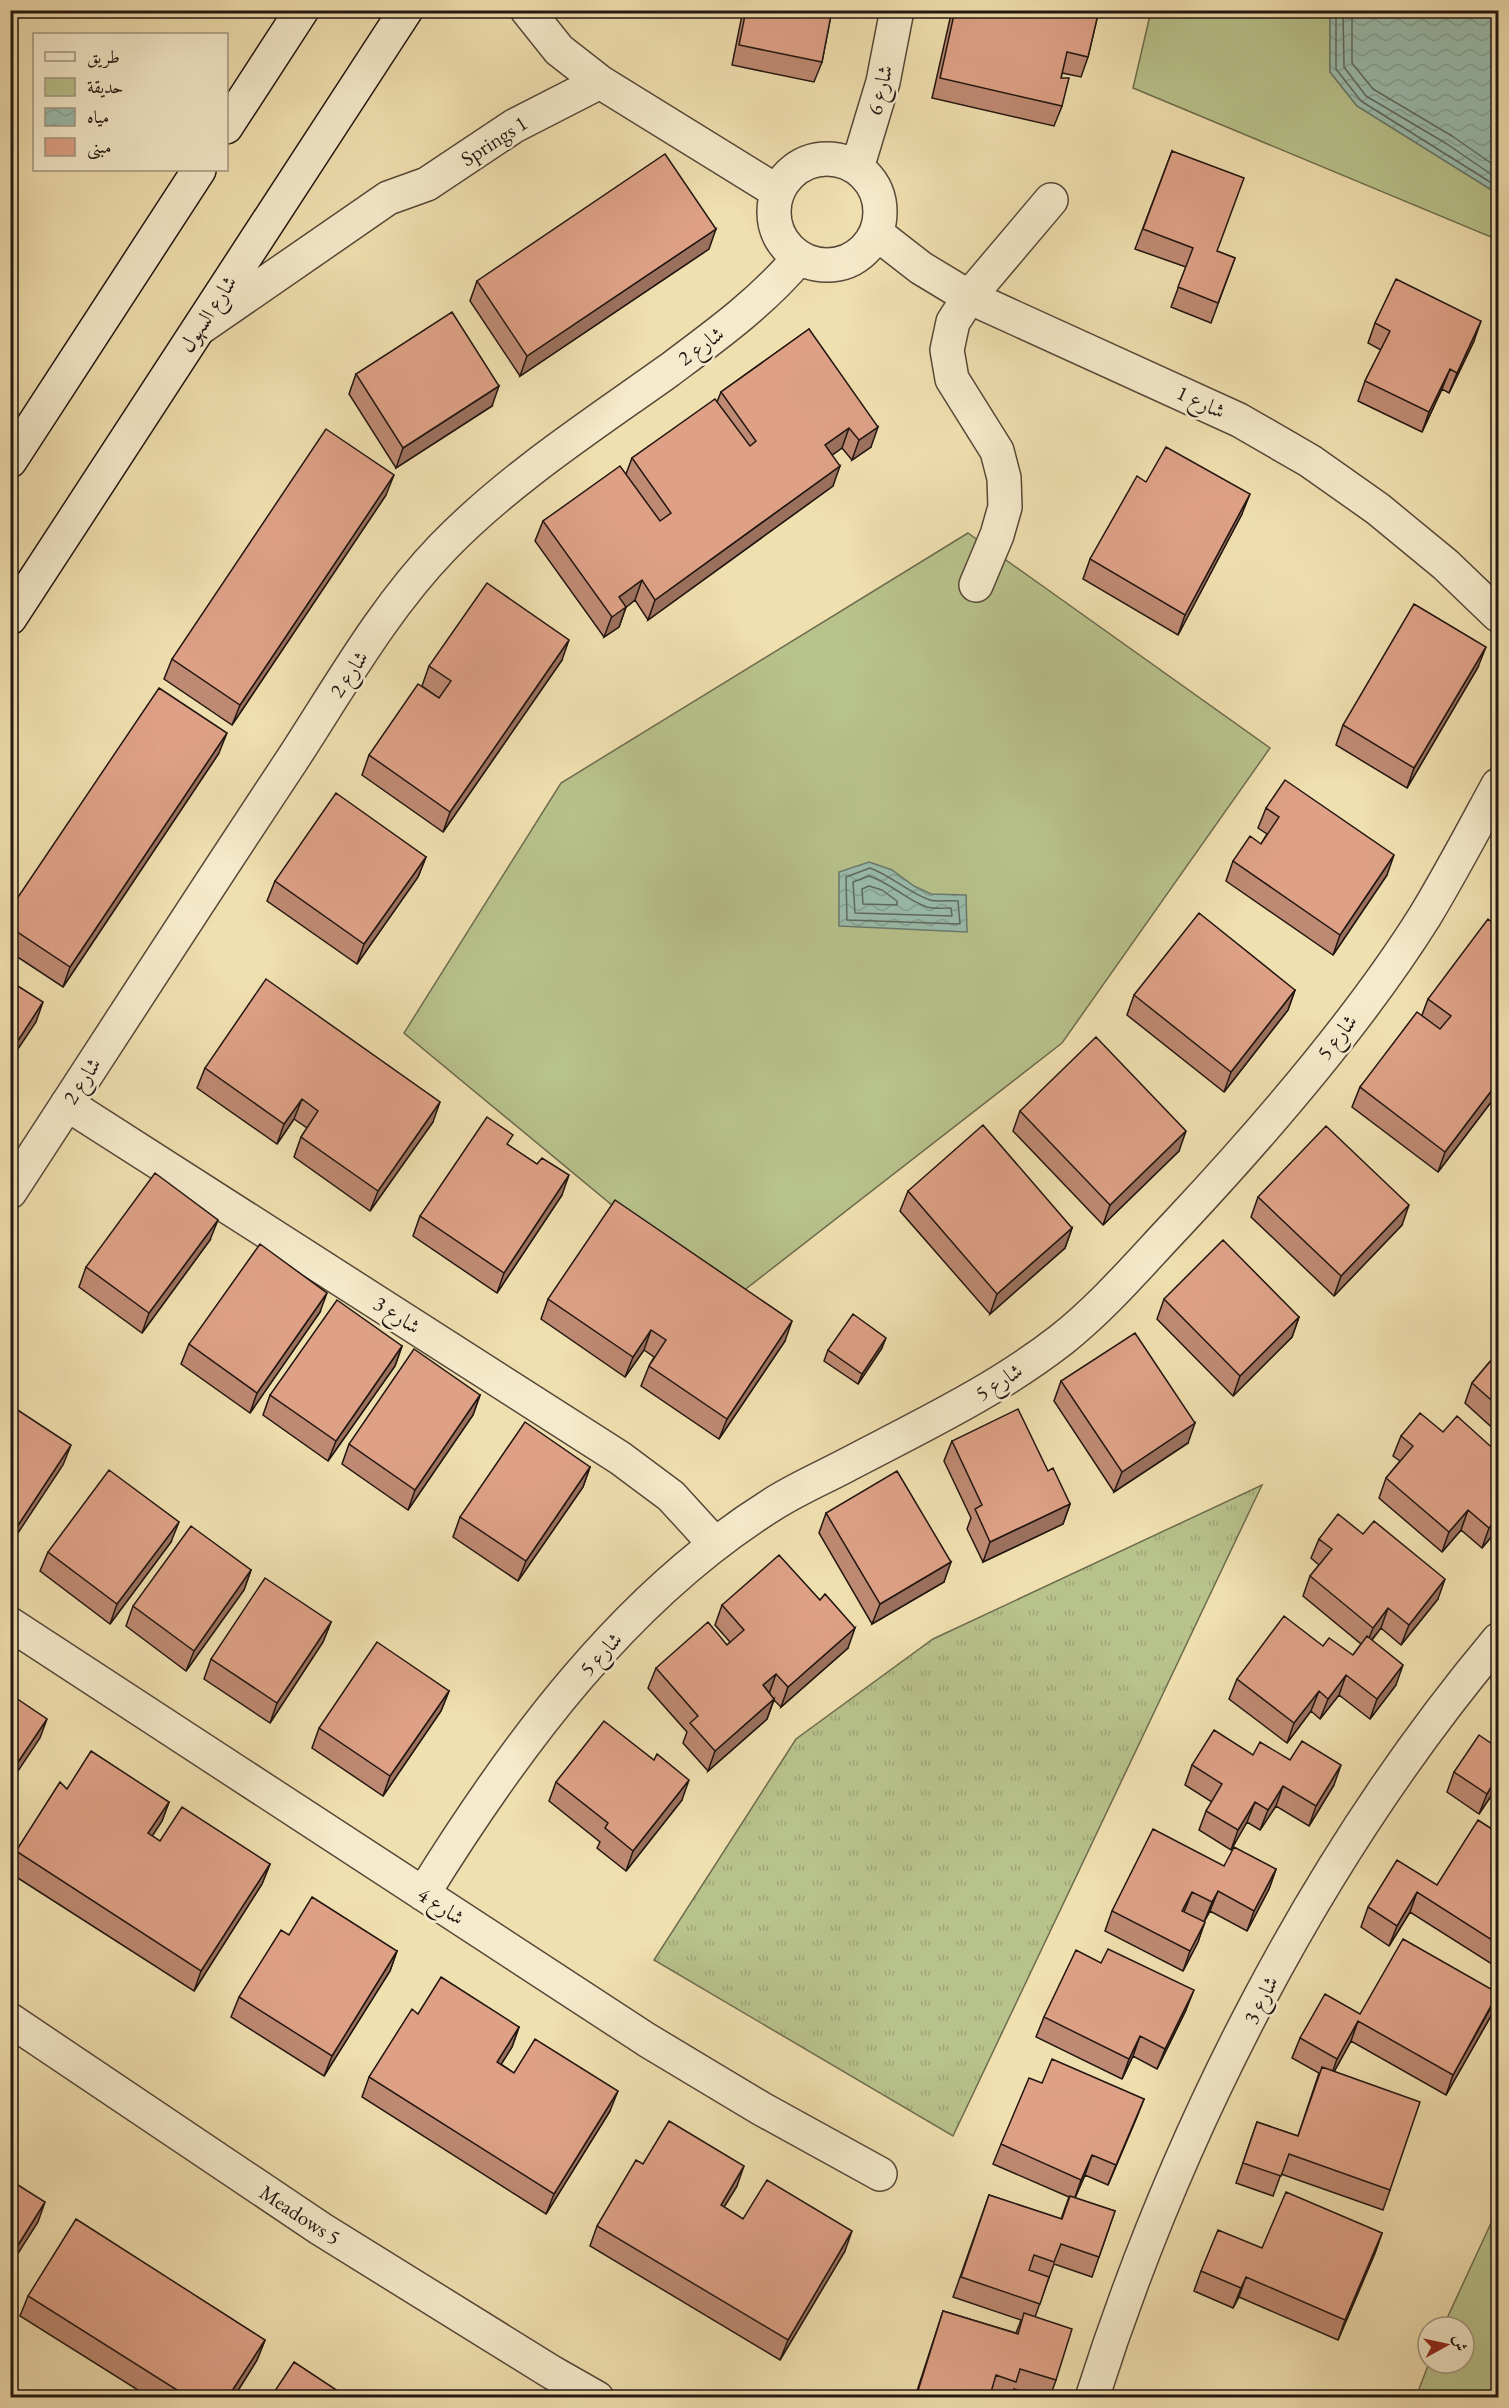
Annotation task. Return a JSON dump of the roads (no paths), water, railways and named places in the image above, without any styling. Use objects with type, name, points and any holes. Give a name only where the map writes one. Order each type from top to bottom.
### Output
[{"type":"street","points":[[228,124],[302,10]]},
{"type":"street","name":"شارع السهول","points":[[10,618],[406,10]]},
{"type":"street","points":[[527,10],[547,37],[589,74],[778,192]]},
{"type":"street","name":"شارع 6","points":[[857,168],[883,82],[897,10]]},
{"type":"street","name":"Springs 1","points":[[200,328],[388,198],[426,184],[589,74]]},
{"type":"street","points":[[821,159],[839,160],[857,168],[870,181],[878,197],[880,216],[876,233],[866,249],[851,260],[825,264],[799,258],[786,246],[776,229],[774,210],[778,192],[788,176],[803,164],[821,159]]},
{"type":"street","points":[[10,461],[198,171]]},
{"type":"street","points":[[976,585],[997,535],[1005,507],[1004,478],[997,451],[952,379],[947,350],[953,322],[969,297],[1051,200]]},
{"type":"street","name":"شارع 1","points":[[876,233],[921,268],[969,297],[1239,420],[1310,461],[1377,509],[1446,565],[1498,615]]},
{"type":"street","name":"شارع 2","points":[[10,1192],[218,871],[402,595],[441,549],[486,506],[534,468],[741,317],[781,279],[799,258]]},
{"type":"street","name":"شارع 5","points":[[423,1894],[471,1816],[558,1699],[646,1605],[714,1543],[776,1502],[971,1400],[1018,1371],[1064,1338],[1106,1300],[1220,1178],[1292,1094],[1360,1008],[1424,917],[1498,785]]},
{"type":"street","name":"شارع 3","points":[[68,1104],[620,1458],[671,1496],[714,1543]]},
{"type":"street","name":"شارع 4","points":[[10,1624],[647,2040],[762,2109],[880,2174]]},
{"type":"street","name":"شارع 3","points":[[1092,2397],[1167,2197],[1217,2084],[1275,1973],[1337,1865],[1404,1760],[1498,1640]]},
{"type":"street","name":"Meadows 5","points":[[10,2020],[321,2229],[553,2373],[597,2397]]},
{"type":"water","points":[[1330,11],[1498,11],[1498,194],[1357,106],[1330,72]]},
{"type":"water","points":[[869,862],[892,870],[914,886],[931,894],[966,895],[967,932],[839,926],[839,872]]}]
